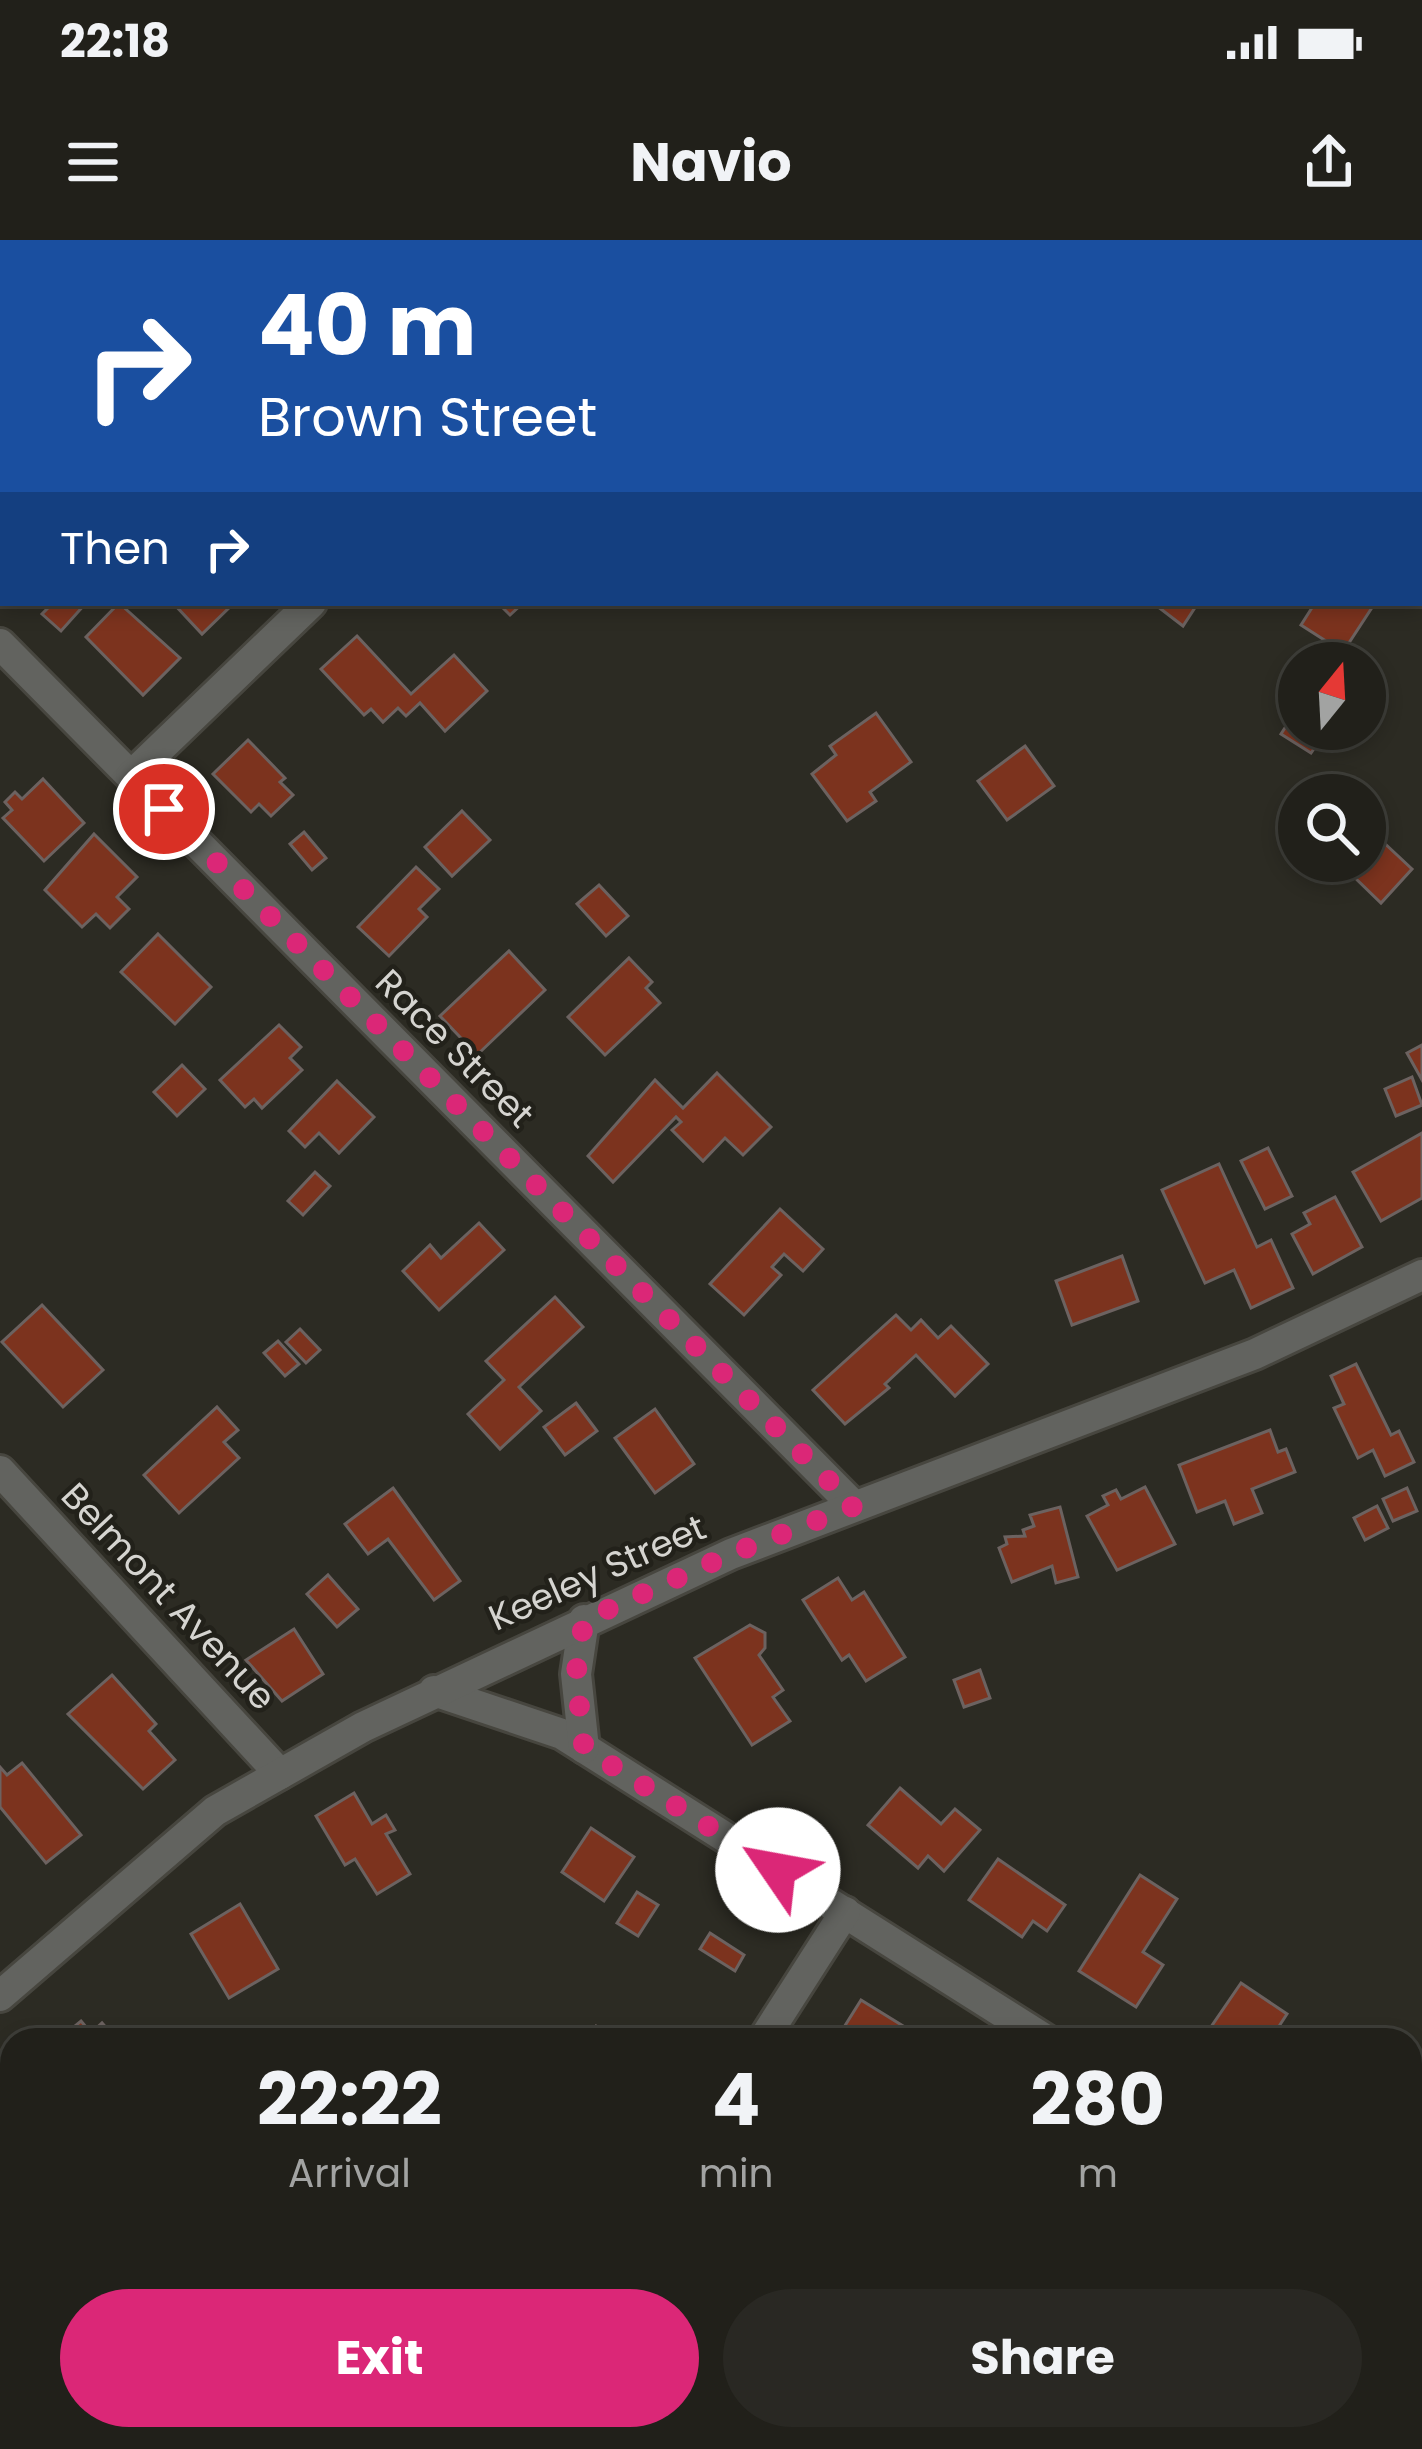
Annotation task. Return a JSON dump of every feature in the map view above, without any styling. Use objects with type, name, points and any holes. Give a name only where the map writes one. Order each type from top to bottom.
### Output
[{"type":"street","points":[[131,776],[308,606]]},
{"type":"street","name":"Race Street","points":[[0,644],[854,1506]]},
{"type":"street","name":"Keeley Street","points":[[0,1996],[215,1811],[434,1690],[731,1554],[1255,1354],[1422,1275]]},
{"type":"street","name":"Belmont Avenue","points":[[0,1471],[280,1774]]},
{"type":"street","points":[[584,1620],[576,1674],[584,1748]]},
{"type":"street","points":[[434,1690],[562,1734],[1027,2028]]},
{"type":"street","points":[[771,2028],[845,1912]]},
{"type":"building","points":[[50,606],[83,606],[61,631],[42,614]]},
{"type":"building","points":[[116,606],[122,606],[180,658],[143,695],[86,637]]},
{"type":"building","points":[[176,606],[231,606],[202,634]]},
{"type":"building","points":[[1157,606],[1196,606],[1183,626]]},
{"type":"building","points":[[1313,606],[1373,606],[1350,642],[1327,642],[1301,625]]},
{"type":"building","points":[[357,636],[411,694],[454,655],[487,691],[445,731],[420,703],[406,716],[398,708],[383,722],[371,709],[364,715],[321,669]]},
{"type":"building","points":[[876,713],[911,762],[870,792],[876,801],[847,821],[812,774],[836,755],[830,746]]},
{"type":"building","points":[[248,740],[285,778],[280,782],[293,795],[271,816],[259,804],[251,812],[213,774]]},
{"type":"building","points":[[1025,746],[1054,786],[1007,820],[978,781]]},
{"type":"building","points":[[43,779],[84,823],[44,861],[3,818],[12,810],[5,802],[15,792],[22,799]]},
{"type":"building","points":[[462,811],[490,840],[452,876],[425,847]]},
{"type":"building","points":[[304,832],[326,858],[312,870],[290,844]]},
{"type":"building","points":[[94,834],[137,877],[117,897],[129,909],[110,928],[96,914],[82,927],[45,890]]},
{"type":"building","points":[[1386,845],[1412,869],[1381,903],[1359,882],[1386,882]]},
{"type":"building","points":[[416,867],[439,889],[419,909],[427,917],[389,956],[358,927]]},
{"type":"building","points":[[599,885],[628,916],[606,936],[577,904]]},
{"type":"building","points":[[158,934],[211,987],[175,1024],[121,972]]},
{"type":"building","points":[[509,951],[545,990],[477,1055],[440,1016]]},
{"type":"building","points":[[629,958],[652,982],[646,988],[660,1003],[605,1055],[568,1017]]},
{"type":"building","points":[[279,1025],[301,1047],[290,1058],[302,1070],[262,1108],[254,1099],[245,1107],[220,1080]]},
{"type":"building","points":[[1422,1045],[1422,1080],[1407,1053]]},
{"type":"building","points":[[182,1065],[205,1089],[177,1116],[154,1092]]},
{"type":"building","points":[[717,1073],[771,1127],[743,1155],[725,1138],[703,1161],[672,1130],[681,1122],[676,1117],[613,1182],[588,1156],[655,1080],[683,1108]]},
{"type":"building","points":[[1412,1077],[1422,1105],[1396,1116],[1385,1089]]},
{"type":"building","points":[[337,1081],[374,1117],[339,1153],[319,1133],[305,1147],[289,1131]]},
{"type":"building","points":[[1422,1133],[1422,1198],[1381,1221],[1353,1172]]},
{"type":"building","points":[[1268,1148],[1292,1196],[1265,1209],[1241,1161]]},
{"type":"building","points":[[1219,1164],[1257,1247],[1271,1240],[1293,1288],[1251,1308],[1234,1270],[1205,1283],[1162,1190]]},
{"type":"building","points":[[315,1172],[330,1186],[303,1215],[288,1201]]},
{"type":"building","points":[[1335,1197],[1362,1247],[1313,1274],[1292,1234],[1310,1224],[1304,1213]]},
{"type":"building","points":[[780,1209],[823,1249],[803,1271],[784,1254],[772,1267],[781,1275],[744,1315],[710,1284]]},
{"type":"building","points":[[479,1223],[504,1250],[439,1310],[403,1271],[430,1245],[441,1258]]},
{"type":"building","points":[[1122,1256],[1138,1301],[1072,1325],[1056,1281]]},
{"type":"building","points":[[555,1297],[583,1327],[519,1387],[541,1411],[500,1449],[468,1414],[504,1380],[486,1361]]},
{"type":"building","points":[[42,1305],[103,1370],[63,1407],[2,1342]]},
{"type":"building","points":[[896,1315],[911,1330],[921,1320],[938,1338],[951,1326],[988,1364],[955,1396],[916,1355],[885,1384],[889,1388],[845,1424],[813,1390]]},
{"type":"building","points":[[300,1329],[320,1350],[306,1363],[286,1342]]},
{"type":"building","points":[[278,1341],[299,1364],[285,1376],[264,1353]]},
{"type":"building","points":[[1356,1364],[1391,1435],[1399,1431],[1414,1462],[1385,1476],[1373,1450],[1358,1458],[1334,1408],[1344,1404],[1331,1376]]},
{"type":"building","points":[[576,1403],[597,1431],[565,1455],[544,1427]]},
{"type":"building","points":[[217,1407],[238,1430],[224,1442],[239,1458],[179,1513],[144,1475]]},
{"type":"building","points":[[655,1409],[694,1464],[655,1493],[615,1438]]},
{"type":"building","points":[[1270,1430],[1278,1452],[1286,1449],[1295,1472],[1252,1489],[1262,1513],[1234,1524],[1225,1501],[1197,1512],[1179,1465]]},
{"type":"building","points":[[1145,1487],[1175,1544],[1117,1570],[1087,1516],[1108,1505],[1103,1496],[1116,1490],[1121,1499]]},
{"type":"building","points":[[393,1488],[460,1581],[434,1600],[388,1539],[368,1554],[345,1524]]},
{"type":"building","points":[[1407,1488],[1417,1511],[1393,1521],[1383,1499]]},
{"type":"building","points":[[1377,1506],[1388,1528],[1365,1540],[1354,1518]]},
{"type":"building","points":[[1060,1507],[1078,1577],[1056,1583],[1052,1566],[1012,1582],[999,1548],[1007,1544],[1005,1537],[1025,1536],[1023,1530],[1034,1526],[1030,1515]]},
{"type":"building","points":[[328,1575],[358,1609],[337,1627],[307,1594]]},
{"type":"building","points":[[838,1578],[852,1600],[864,1592],[905,1657],[866,1681],[849,1655],[842,1660],[803,1600]]},
{"type":"building","points":[[750,1625],[765,1633],[765,1648],[759,1655],[783,1690],[773,1697],[790,1721],[752,1745],[695,1658]]},
{"type":"building","points":[[294,1629],[323,1674],[282,1701],[246,1660]]},
{"type":"building","points":[[980,1670],[990,1698],[964,1707],[954,1680]]},
{"type":"building","points":[[112,1675],[156,1724],[149,1731],[175,1760],[143,1789],[68,1714]]},
{"type":"building","points":[[22,1763],[81,1835],[46,1863],[0,1807],[0,1767],[7,1775]]},
{"type":"building","points":[[900,1788],[941,1824],[955,1809],[980,1830],[944,1871],[928,1856],[918,1868],[868,1825]]},
{"type":"building","points":[[354,1793],[372,1824],[386,1815],[395,1830],[386,1834],[410,1874],[377,1894],[355,1859],[345,1865],[316,1816]]},
{"type":"building","points":[[591,1828],[634,1857],[604,1901],[562,1872]]},
{"type":"building","points":[[998,1859],[1065,1905],[1047,1931],[1033,1921],[1022,1937],[969,1900]]},
{"type":"building","points":[[1140,1875],[1177,1899],[1143,1952],[1163,1965],[1136,2007],[1079,1971]]},
{"type":"building","points":[[637,1892],[658,1905],[638,1936],[617,1923]]},
{"type":"building","points":[[240,1904],[278,1969],[229,1998],[191,1934]]},
{"type":"building","points":[[710,1933],[744,1955],[735,1971],[700,1949]]},
{"type":"building","points":[[1241,1983],[1287,2014],[1278,2028],[1210,2028]]},
{"type":"building","points":[[861,2000],[906,2028],[844,2028]]},
{"type":"route","points":[[164,809],[854,1506],[731,1554],[584,1620],[576,1674],[584,1748],[778,1870]]}]
